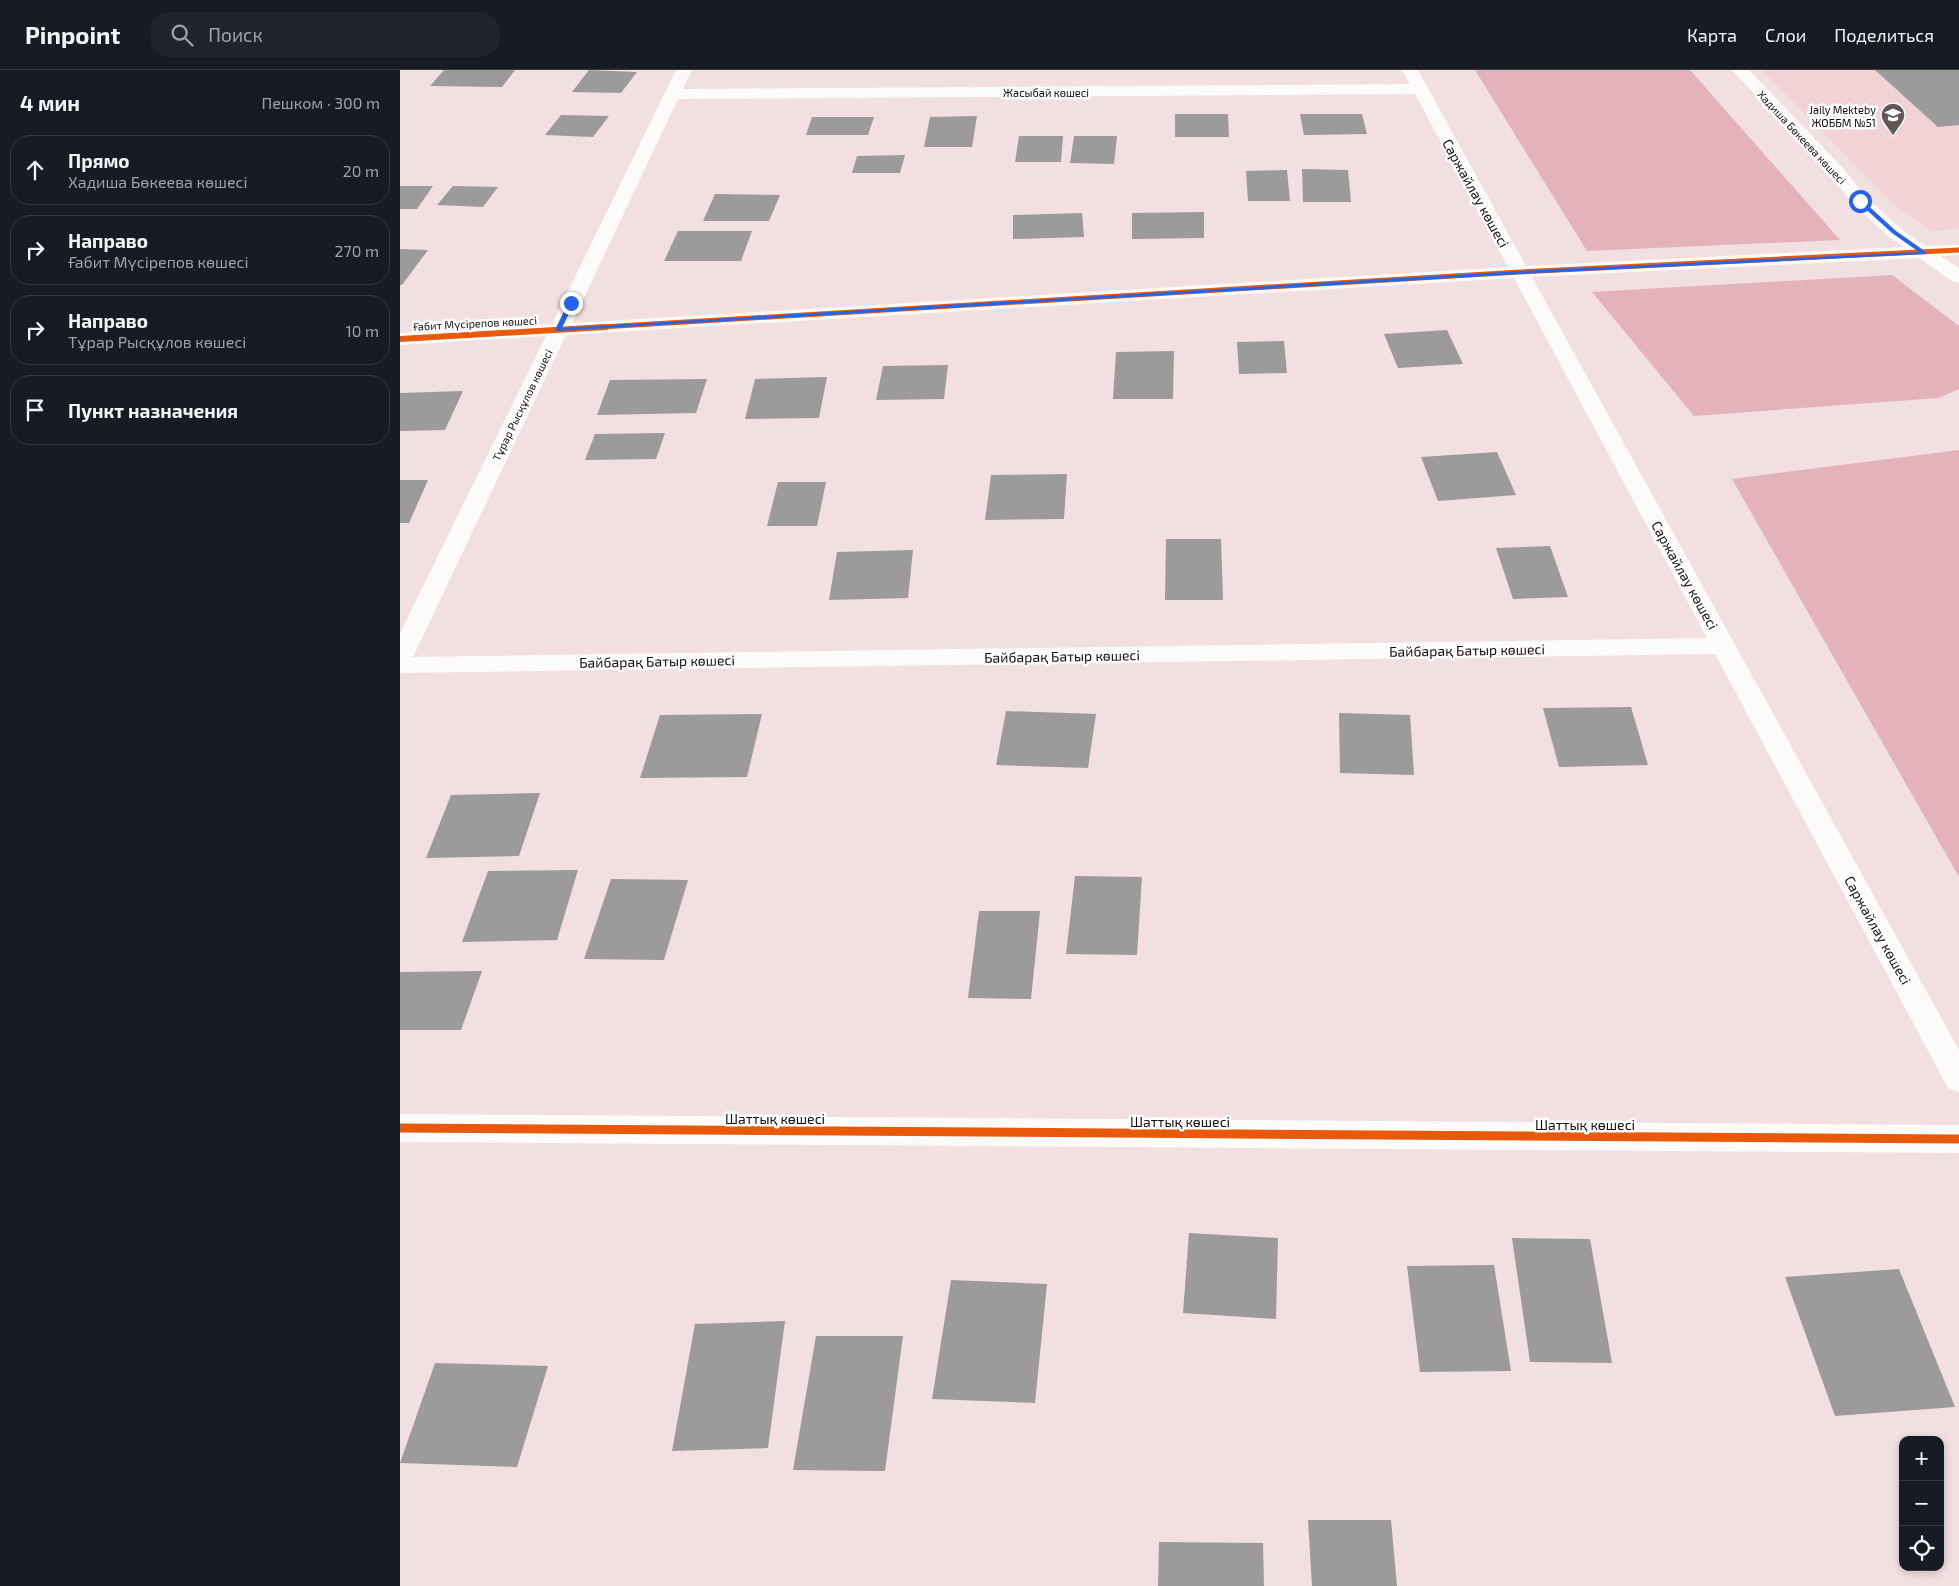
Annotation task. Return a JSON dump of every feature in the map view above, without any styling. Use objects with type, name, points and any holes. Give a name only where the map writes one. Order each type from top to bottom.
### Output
[{"type":"street","name":"Тұрар Рысқұлов көшесі","points":[[400,658],[684,70]]},
{"type":"street","name":"Хадиша Бөкеева көшесі","points":[[1740,70],[1836,171],[1860,201],[1894,232],[1959,277]]},
{"type":"street","name":"Жасыбай көшесі","points":[[672,94],[1415,80]]},
{"type":"street","name":"Саржайлау көшесі","points":[[1415,80],[1959,1080]]},
{"type":"street","name":"Ғабит Мүсірепов көшесі","points":[[400,339],[1520,272],[1959,250]]},
{"type":"street","name":"Байбарақ Батыр көшесі","points":[[400,665],[1724,646]]},
{"type":"street","name":"Шаттық көшесі","points":[[400,1128],[1959,1139]]},
{"type":"shaded area","points":[[1475,70],[1690,70],[1840,240],[1587,251]]},
{"type":"shaded area","name":"Jaily Mekteby ЖОББМ №51","points":[[1762,70],[1959,70],[1959,229],[1931,231],[1892,203]]},
{"type":"shaded area","points":[[1892,275],[1959,326],[1959,389],[1938,398],[1694,416],[1592,292]]},
{"type":"shaded area","points":[[1959,450],[1959,877],[1732,479]]},
{"type":"building","points":[[444,70],[515,70],[502,87],[430,86]]},
{"type":"building","points":[[589,70],[637,72],[621,93],[572,92]]},
{"type":"building","points":[[1875,70],[1959,70],[1959,125],[1938,127]]},
{"type":"building","points":[[1175,114],[1228,114],[1229,137],[1175,137]]},
{"type":"building","points":[[1300,114],[1362,114],[1367,134],[1304,135]]},
{"type":"building","points":[[561,115],[609,116],[593,137],[545,135]]},
{"type":"building","points":[[977,116],[972,147],[924,147],[930,117]]},
{"type":"building","points":[[812,117],[874,117],[868,135],[806,135]]},
{"type":"building","points":[[1019,136],[1063,136],[1061,162],[1015,162]]},
{"type":"building","points":[[1074,136],[1117,136],[1114,164],[1070,163]]},
{"type":"building","points":[[905,155],[900,173],[852,173],[857,156]]},
{"type":"building","points":[[1302,169],[1348,170],[1351,202],[1303,202]]},
{"type":"building","points":[[1287,170],[1290,201],[1248,201],[1246,171]]},
{"type":"building","points":[[400,186],[433,186],[417,209],[400,209]]},
{"type":"building","points":[[453,186],[498,187],[483,207],[437,205]]},
{"type":"building","points":[[715,194],[780,195],[769,221],[703,221]]},
{"type":"building","points":[[1204,212],[1204,238],[1132,239],[1132,213]]},
{"type":"building","points":[[1082,213],[1084,237],[1013,239],[1013,215]]},
{"type":"building","points":[[678,231],[752,231],[741,261],[664,261]]},
{"type":"building","points":[[400,249],[428,250],[402,285],[400,285]]},
{"type":"building","points":[[1447,330],[1463,364],[1398,368],[1384,334]]},
{"type":"building","points":[[1284,341],[1287,373],[1239,374],[1237,342]]},
{"type":"building","points":[[1174,351],[1173,399],[1113,399],[1116,352]]},
{"type":"building","points":[[948,365],[944,399],[876,400],[883,366]]},
{"type":"building","points":[[827,377],[819,418],[745,419],[755,379]]},
{"type":"building","points":[[707,379],[696,413],[597,415],[610,380]]},
{"type":"building","points":[[463,391],[445,430],[400,431],[400,393]]},
{"type":"building","points":[[665,433],[656,459],[585,460],[595,434]]},
{"type":"building","points":[[1497,452],[1516,495],[1438,501],[1421,457]]},
{"type":"building","points":[[1067,474],[1064,519],[985,520],[991,475]]},
{"type":"building","points":[[400,480],[428,480],[409,523],[400,523]]},
{"type":"building","points":[[778,482],[826,482],[817,526],[767,526]]},
{"type":"building","points":[[1166,539],[1221,539],[1223,600],[1165,600]]},
{"type":"building","points":[[1550,546],[1568,597],[1513,599],[1496,548]]},
{"type":"building","points":[[913,550],[908,598],[829,600],[837,552]]},
{"type":"building","points":[[1631,707],[1648,765],[1559,767],[1543,708]]},
{"type":"building","points":[[1006,711],[1096,714],[1088,768],[996,765]]},
{"type":"building","points":[[1339,713],[1410,715],[1414,775],[1340,773]]},
{"type":"building","points":[[762,714],[747,777],[640,778],[660,715]]},
{"type":"building","points":[[540,793],[519,856],[426,858],[451,795]]},
{"type":"building","points":[[578,870],[557,940],[462,942],[488,871]]},
{"type":"building","points":[[1075,876],[1142,877],[1137,955],[1066,954]]},
{"type":"building","points":[[611,879],[688,880],[664,960],[584,959]]},
{"type":"building","points":[[979,911],[1040,911],[1031,999],[968,998]]},
{"type":"building","points":[[482,971],[461,1030],[400,1030],[400,972]]},
{"type":"building","points":[[1189,1233],[1278,1238],[1276,1319],[1183,1313]]},
{"type":"building","points":[[1512,1238],[1590,1239],[1612,1363],[1530,1362]]},
{"type":"building","points":[[1494,1265],[1511,1371],[1420,1372],[1407,1266]]},
{"type":"building","points":[[1899,1269],[1955,1407],[1835,1416],[1785,1277]]},
{"type":"building","points":[[951,1280],[1047,1284],[1035,1403],[932,1399]]},
{"type":"building","points":[[785,1321],[768,1448],[672,1451],[695,1324]]},
{"type":"building","points":[[816,1336],[903,1336],[885,1471],[793,1470]]},
{"type":"building","points":[[435,1363],[548,1366],[517,1467],[400,1463]]},
{"type":"building","points":[[1308,1520],[1391,1520],[1397,1586],[1312,1586]]},
{"type":"building","points":[[1159,1542],[1263,1543],[1264,1586],[1158,1586]]},
{"type":"cycle path","points":[[400,339],[1520,272],[1959,250]]},
{"type":"cycle path","points":[[400,1128],[1959,1139]]},
{"type":"place","name":"Jaily Mekteby ЖОББМ №51","points":[[1893,136]]},
{"type":"route","points":[[571,303],[558,330],[1520,272],[1924,253],[1894,232],[1860,201]]}]
